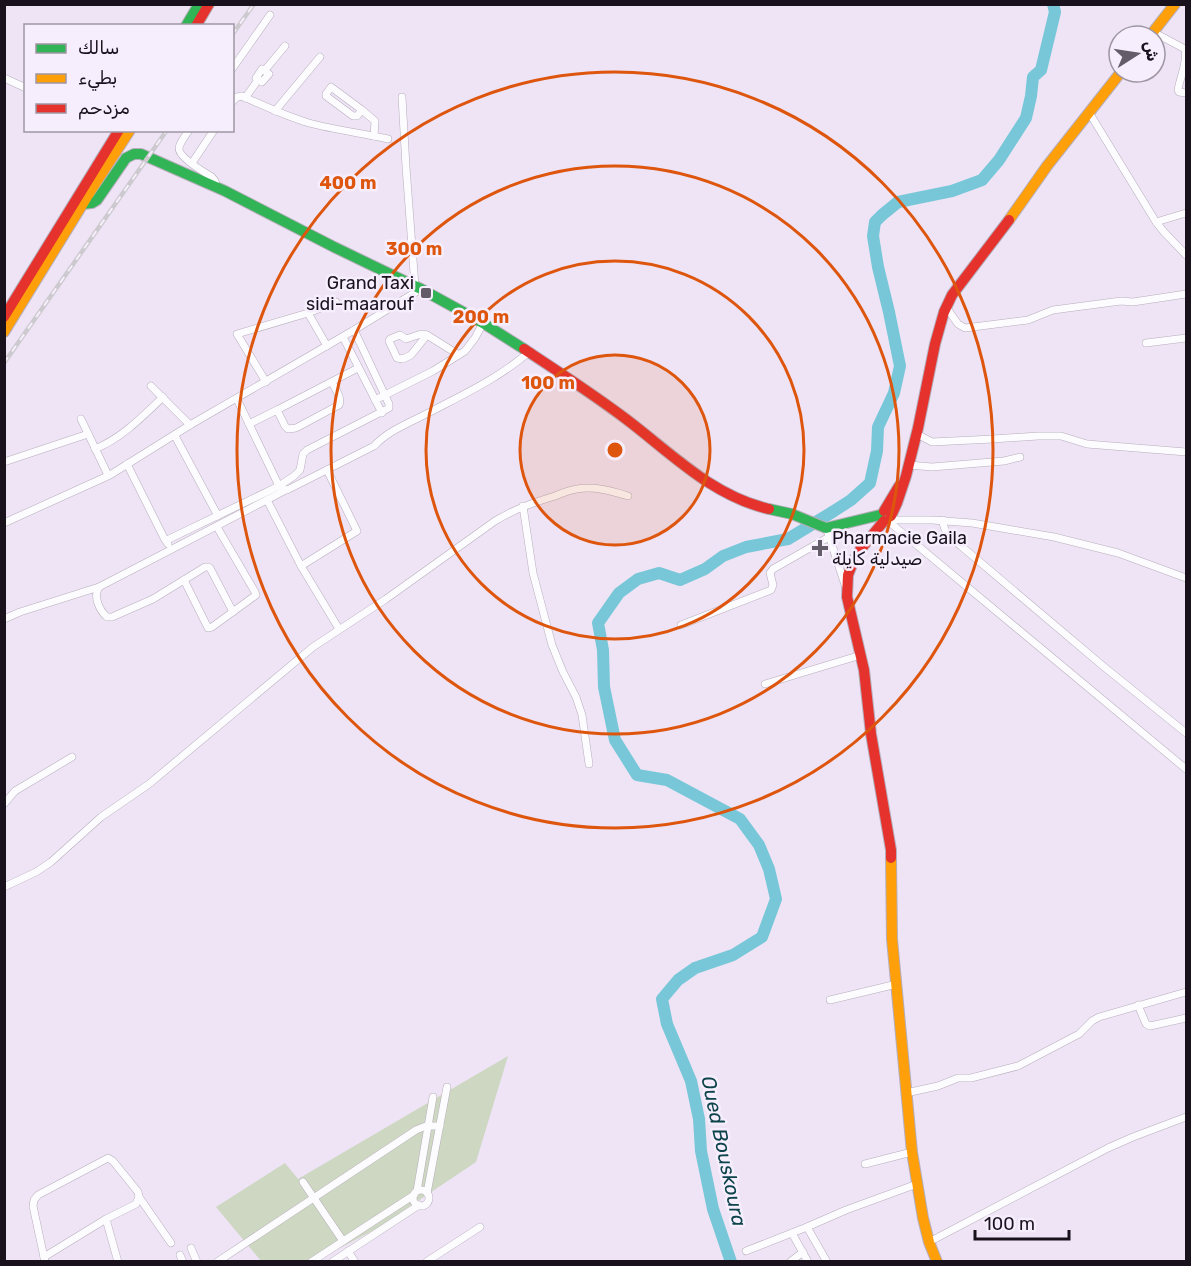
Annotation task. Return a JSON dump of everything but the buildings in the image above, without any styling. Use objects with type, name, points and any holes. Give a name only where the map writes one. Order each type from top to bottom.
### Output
[{"type":"street","points":[[187,24],[199,4]]},
{"type":"street","points":[[197,24],[209,4]]},
{"type":"street","points":[[1160,24],[1175,4]]},
{"type":"street","points":[[234,66],[270,15]]},
{"type":"street","points":[[1167,41],[1185,49],[1185,63],[1178,90],[1186,93]]},
{"type":"street","points":[[245,98],[258,80],[263,82],[268,76],[269,73],[264,70],[285,46]]},
{"type":"street","points":[[275,111],[320,57]]},
{"type":"street","points":[[4,78],[24,87]]},
{"type":"street","points":[[847,597],[848,575],[853,562],[886,517],[889,500],[908,470],[935,344],[952,295],[1000,233],[1047,166],[1112,84]]},
{"type":"street","points":[[362,110],[355,117],[325,94],[330,87],[333,87],[362,110],[375,121],[374,136]]},
{"type":"street","points":[[234,100],[237,97],[245,98],[275,111],[322,126],[388,139]]},
{"type":"street","points":[[402,97],[405,167],[418,288]]},
{"type":"street","points":[[1090,114],[1156,222],[1186,255]]},
{"type":"street","points":[[4,316],[115,132]]},
{"type":"street","points":[[4,332],[129,132]]},
{"type":"street","points":[[188,132],[181,142],[179,149],[181,154],[212,177],[216,186]]},
{"type":"street","points":[[192,163],[213,132]]},
{"type":"street","points":[[82,204],[96,200],[128,156],[134,153],[141,154],[160,161],[216,186],[483,322],[585,389],[720,490],[751,504],[803,518],[828,532],[840,567],[864,670],[871,734],[891,850],[891,929],[912,1152],[922,1218],[937,1262]]},
{"type":"street","points":[[1156,222],[1186,213]]},
{"type":"street","points":[[4,523],[108,475],[343,337],[418,288]]},
{"type":"street","points":[[946,307],[958,324],[965,328],[1028,320],[1053,310],[1186,294]]},
{"type":"street","points":[[266,382],[237,334],[308,313],[336,302]]},
{"type":"street","points":[[308,313],[327,346]]},
{"type":"street","points":[[375,400],[433,371],[459,355],[470,346],[483,322]]},
{"type":"street","points":[[282,488],[300,470],[303,454],[307,450],[381,413],[390,406],[354,330]]},
{"type":"street","points":[[427,335],[411,355],[403,359],[397,358],[389,341],[400,335],[406,339],[421,334],[427,335],[459,355]]},
{"type":"street","points":[[343,337],[381,413]]},
{"type":"street","points":[[1146,343],[1186,338]]},
{"type":"street","points":[[4,619],[99,587],[172,551],[282,488],[327,470],[374,446],[401,427],[502,373],[529,352]]},
{"type":"street","points":[[249,424],[358,368]]},
{"type":"street","points":[[277,410],[288,429],[296,428],[339,405],[339,397],[332,382]]},
{"type":"street","points":[[152,386],[190,425]]},
{"type":"street","points":[[95,449],[121,434],[163,397]]},
{"type":"street","points":[[237,399],[282,488]]},
{"type":"street","points":[[81,419],[108,475]]},
{"type":"street","points":[[4,462],[88,434]]},
{"type":"street","points":[[917,434],[932,442],[1061,436],[1087,444],[1186,452]]},
{"type":"street","points":[[175,436],[218,516]]},
{"type":"street","points":[[908,470],[1004,461],[1020,457]]},
{"type":"street","points":[[127,464],[172,551]]},
{"type":"street","points":[[301,566],[357,531],[327,470]]},
{"type":"street","points":[[4,887],[51,862],[101,817],[149,784],[306,653],[495,521],[523,506],[577,489],[609,490],[628,496]]},
{"type":"street","points":[[166,540],[262,499]]},
{"type":"street","points":[[262,499],[339,629]]},
{"type":"street","points":[[523,506],[533,573],[552,645],[576,697],[582,716],[589,764]]},
{"type":"street","points":[[886,517],[1186,769]]},
{"type":"street","points":[[681,625],[771,590],[773,585],[770,573],[773,569],[828,532],[886,517],[992,525],[1081,543],[1118,553],[1186,578]]},
{"type":"street","points":[[943,520],[945,531],[961,546],[1186,733]]},
{"type":"street","points":[[183,580],[208,628],[255,595],[217,527]]},
{"type":"street","points":[[99,587],[96,597],[103,613],[107,617],[112,617],[153,599],[207,567],[210,568],[233,612]]},
{"type":"street","points":[[765,684],[861,655]]},
{"type":"street","points":[[4,804],[15,791],[72,757]]},
{"type":"street","points":[[830,1000],[897,984]]},
{"type":"street","points":[[906,1093],[938,1086],[958,1078],[971,1078],[1018,1066],[1080,1034],[1099,1017],[1186,992]]},
{"type":"street","points":[[1138,1005],[1149,1026],[1186,1018]]},
{"type":"street","points":[[332,1262],[419,1205],[425,1205],[429,1201],[427,1192],[447,1087]]},
{"type":"street","points":[[419,1205],[414,1200],[433,1096]]},
{"type":"street","points":[[430,1111],[442,1113]]},
{"type":"street","points":[[929,1242],[1108,1148],[1186,1117]]},
{"type":"street","points":[[217,1262],[416,1130],[428,1126],[440,1126]]},
{"type":"street","points":[[866,1164],[912,1152]]},
{"type":"street","points":[[139,1197],[136,1204],[106,1219],[44,1259],[33,1206],[34,1200],[38,1195],[108,1158],[138,1192],[139,1197],[171,1243]]},
{"type":"street","points":[[303,1182],[343,1241]]},
{"type":"street","points":[[746,1251],[916,1184]]},
{"type":"street","points":[[311,1262],[415,1193],[422,1190],[427,1192]]},
{"type":"street","points":[[106,1219],[118,1262]]},
{"type":"street","points":[[426,1262],[480,1227]]},
{"type":"street","points":[[807,1227],[827,1262]]},
{"type":"street","points":[[792,1233],[808,1262]]},
{"type":"street","points":[[191,1248],[197,1262]]},
{"type":"street","points":[[348,1251],[355,1262]]},
{"type":"street","points":[[790,1262],[803,1252]]},
{"type":"green space","points":[[508,1056],[476,1162],[376,1229],[315,1261],[261,1261],[216,1207],[285,1163],[298,1179]]},
{"type":"waterway","name":"Oued Bouskoura","points":[[731,1262],[713,1209],[701,1151],[699,1119],[691,1081],[667,1024],[662,999],[678,980],[695,968],[733,955],[762,937],[776,899],[769,869],[759,845],[740,819],[667,780],[637,775],[615,740],[604,687],[603,650],[598,623],[619,593],[638,579],[659,573],[680,580],[705,569],[723,556],[746,547],[788,539],[851,500],[870,483],[877,451],[878,427],[894,393],[900,366],[878,267],[873,236],[875,222],[898,202],[952,191],[982,180],[999,160],[1026,118],[1033,77],[1041,70],[1055,12],[1053,4]]},
{"type":"railway","points":[[234,32],[254,4]]},
{"type":"railway","points":[[4,363],[166,132]]},
{"type":"traffic: fast","points":[[187,24],[199,4]]},
{"type":"traffic: fast","points":[[82,204],[97,200],[126,158],[134,154],[141,154],[225,191],[421,289],[483,323],[524,349]]},
{"type":"traffic: fast","points":[[769,509],[792,514],[826,528],[880,515]]},
{"type":"traffic: slow","points":[[1159,24],[1175,4]]},
{"type":"traffic: slow","points":[[1009,220],[1047,166],[1112,84]]},
{"type":"traffic: slow","points":[[4,332],[129,132]]},
{"type":"traffic: slow","points":[[891,858],[892,939],[912,1152],[923,1218],[937,1262]]},
{"type":"traffic: jam","points":[[197,24],[209,4]]},
{"type":"traffic: jam","points":[[4,317],[118,132]]},
{"type":"traffic: jam","points":[[891,516],[906,476],[944,312],[952,295],[1009,220]]},
{"type":"traffic: jam","points":[[524,349],[614,410],[711,484],[748,503],[769,509]]},
{"type":"traffic: jam","points":[[884,511],[899,486]]},
{"type":"traffic: jam","points":[[884,521],[853,562],[848,575],[847,597],[864,670],[871,734],[891,858]]},
{"type":"place","name":"Grand Taxi sidi-maarouf","points":[[426,293]]},
{"type":"place","name":"Pharmacie Gaila صيدلية كايلة","points":[[820,548]]}]
